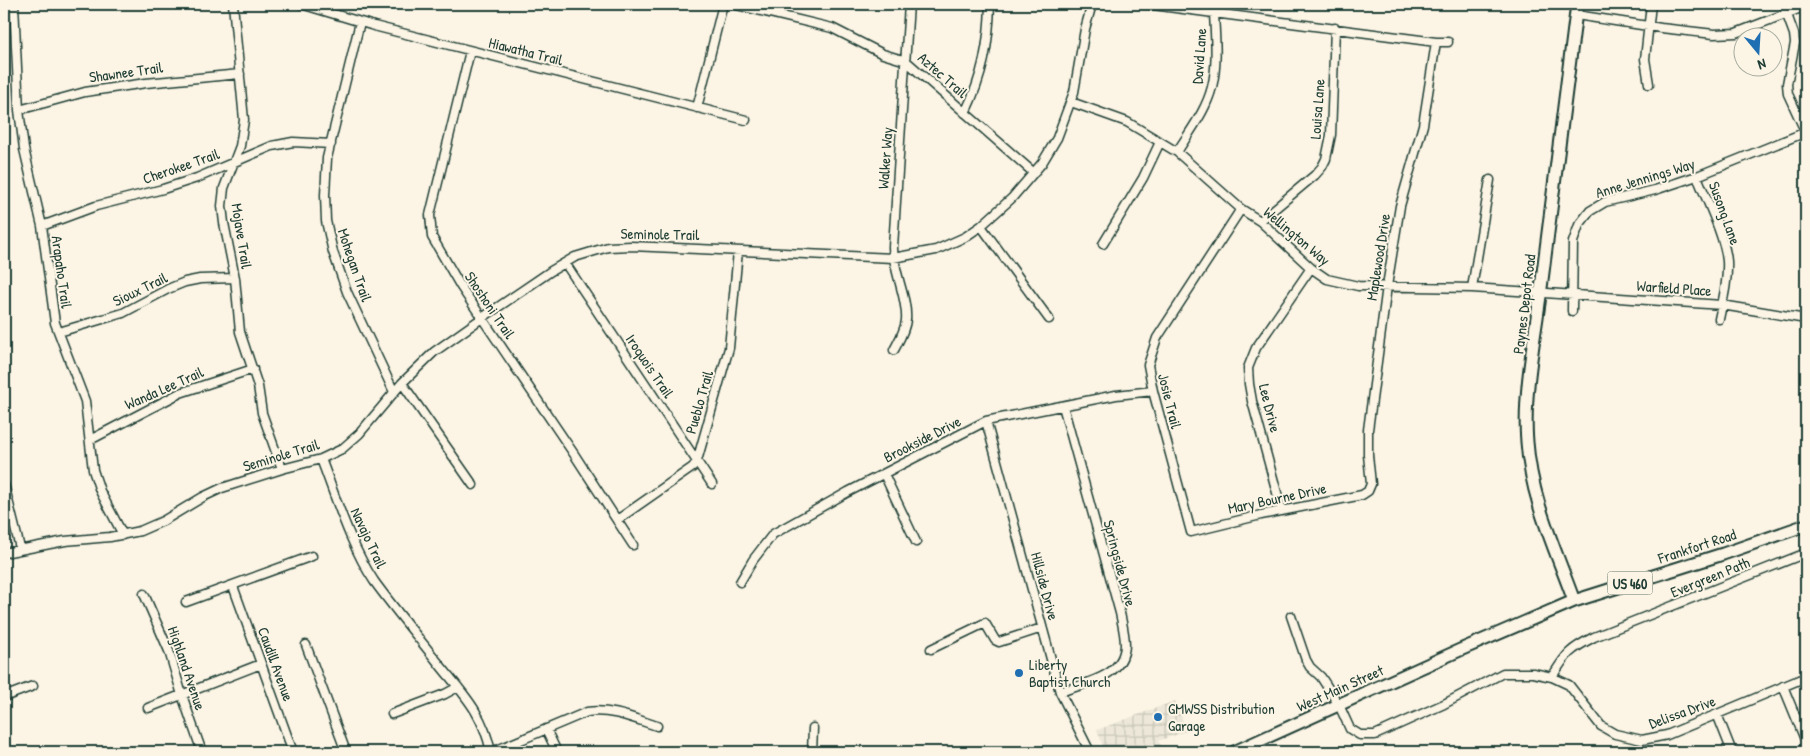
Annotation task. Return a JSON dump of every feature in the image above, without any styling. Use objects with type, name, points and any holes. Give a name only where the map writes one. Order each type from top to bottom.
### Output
[{"type":"main road","name":"Paynes Depot Road","points":[[1574,601],[1537,502],[1531,478],[1527,443],[1529,388],[1576,9]]},
{"type":"main road","name":"Frankfort Road","points":[[1458,651],[1574,601],[1723,554],[1806,525]]},
{"type":"main road","name":"West Main Street","points":[[1234,752],[1458,651]]},
{"type":"street","name":"Arapaho Trail","points":[[14,4],[19,110],[24,149],[42,226],[55,323],[85,401],[94,470],[100,491],[123,535]]},
{"type":"street","name":"Mojave Trail","points":[[233,4],[244,120],[240,146],[224,188],[222,206],[235,278],[240,332],[258,386],[262,413],[282,469]]},
{"type":"street","name":"Hiawatha Trail","points":[[301,4],[360,22],[470,51],[746,120]]},
{"type":"street","points":[[697,108],[723,4]]},
{"type":"street","name":"Aztec Trail","points":[[732,4],[832,28],[883,54],[906,61],[1034,173]]},
{"type":"street","name":"Walker Way","points":[[894,350],[903,332],[906,316],[893,258],[909,4]]},
{"type":"street","points":[[965,113],[984,64],[989,34],[990,4]]},
{"type":"street","name":"Seminole Trail","points":[[4,553],[20,548],[123,535],[158,524],[202,497],[222,488],[321,459],[342,449],[359,434],[402,383],[434,352],[565,263],[590,252],[608,247],[631,246],[893,258],[936,250],[965,237],[981,226],[1012,198],[1042,163],[1057,138],[1074,92],[1085,29],[1092,4]]},
{"type":"street","points":[[1146,4],[1448,42]]},
{"type":"street","points":[[1649,84],[1645,59],[1651,4]]},
{"type":"street","points":[[1783,4],[1794,34],[1787,84],[1788,94],[1806,133]]},
{"type":"street","points":[[1576,9],[1648,26],[1714,34],[1736,33],[1806,6]]},
{"type":"street","name":"David Lane","points":[[1177,152],[1202,113],[1212,86],[1215,62],[1214,13]]},
{"type":"street","name":"Mohegan Trail","points":[[360,22],[328,158],[325,195],[326,221],[333,252],[347,292],[394,392]]},
{"type":"street","name":"Louisa Lane","points":[[1260,221],[1315,175],[1322,168],[1326,159],[1331,135],[1336,28]]},
{"type":"street","name":"Maplewood Drive","points":[[1368,490],[1371,484],[1368,430],[1387,286],[1400,206],[1423,125],[1436,42]]},
{"type":"street","name":"Shoshoni Trail","points":[[470,51],[430,215],[432,237],[461,287],[574,454],[633,546]]},
{"type":"street","name":"Shawnee Trail","points":[[19,110],[85,92],[154,82],[240,74]]},
{"type":"street","name":"Wellington Way","points":[[1071,102],[1126,122],[1177,152],[1241,209],[1260,221],[1311,268],[1327,278],[1358,286],[1472,288],[1540,294]]},
{"type":"street","name":"Anne Jennings Way","points":[[1572,311],[1573,242],[1579,225],[1590,211],[1599,204],[1655,190],[1697,176],[1806,133]]},
{"type":"street","name":"Cherokee Trail","points":[[42,226],[96,206],[172,186],[272,146],[294,142],[331,144]]},
{"type":"street","points":[[1103,244],[1138,186],[1160,142]]},
{"type":"street","name":"Susong Lane","points":[[1697,176],[1725,249],[1727,263],[1719,319]]},
{"type":"street","points":[[1472,288],[1490,180]]},
{"type":"street","name":"Josie Trail","points":[[1191,532],[1153,392],[1148,365],[1157,338],[1241,209]]},
{"type":"street","points":[[981,226],[1049,319]]},
{"type":"street","name":"Pueblo Trail","points":[[697,461],[729,348],[738,251]]},
{"type":"street","name":"Iroquois Trail","points":[[565,263],[712,484]]},
{"type":"street","name":"Lee Drive","points":[[1282,511],[1252,401],[1248,368],[1256,348],[1311,268]]},
{"type":"street","name":"Sioux Trail","points":[[59,332],[123,314],[184,282],[200,279],[235,278]]},
{"type":"street","name":"Warfield Place","points":[[1540,294],[1722,305],[1806,319]]},
{"type":"street","name":"Wanda Lee Trail","points":[[90,440],[180,393],[253,369]]},
{"type":"street","points":[[402,383],[473,486]]},
{"type":"street","name":"Brookside Drive","points":[[740,582],[753,560],[774,534],[986,421],[1116,395],[1153,392]]},
{"type":"street","name":"Springside Drive","points":[[1060,692],[1116,669],[1122,659],[1125,643],[1120,613],[1063,406]]},
{"type":"street","name":"Hillside Drive","points":[[986,421],[1060,692],[1090,752]]},
{"type":"street","name":"Navajo Trail","points":[[321,459],[341,512],[365,566],[390,602],[471,702],[487,733],[491,752]]},
{"type":"street","points":[[617,520],[693,467],[697,461]]},
{"type":"street","points":[[884,474],[916,542]]},
{"type":"street","points":[[4,484],[20,548]]},
{"type":"street","name":"Mary Bourne Drive","points":[[1191,532],[1362,495],[1368,490]]},
{"type":"street","name":"Evergreen Path","points":[[1552,677],[1567,653],[1586,641],[1806,553]]},
{"type":"street","points":[[186,602],[312,556]]},
{"type":"street","name":"Caudill Avenue","points":[[233,586],[293,752]]},
{"type":"street","name":"Highland Avenue","points":[[144,594],[169,651],[182,696],[202,752]]},
{"type":"street","points":[[1291,616],[1306,660],[1339,705]]},
{"type":"street","points":[[931,649],[985,623],[995,640],[1000,642],[1042,628]]},
{"type":"street","points":[[306,645],[346,752]]},
{"type":"street","points":[[148,708],[261,664]]},
{"type":"street","name":"Delissa Drive","points":[[1339,705],[1350,729],[1360,735],[1375,735],[1444,704],[1503,673],[1533,673],[1552,677],[1568,685],[1602,726],[1615,734],[1642,740],[1654,738],[1717,714],[1806,677]]},
{"type":"street","points":[[4,697],[33,686]]},
{"type":"street","points":[[1783,686],[1806,742]]},
{"type":"street","points":[[392,714],[445,694],[458,687]]},
{"type":"street","points":[[491,752],[587,712],[606,711],[657,726]]},
{"type":"street","points":[[1717,714],[1732,752]]},
{"type":"street","points":[[812,752],[813,728]]},
{"type":"street","points":[[546,729],[557,752]]},
{"type":"shaded area","points":[[1175,701],[1187,731],[1158,741],[1162,747],[1161,752],[1105,752],[1097,730]]},
{"type":"place","name":"Liberty Baptist Church","points":[[1019,673]]},
{"type":"place","name":"GMWSS Distribution Garage","points":[[1158,717]]}]
